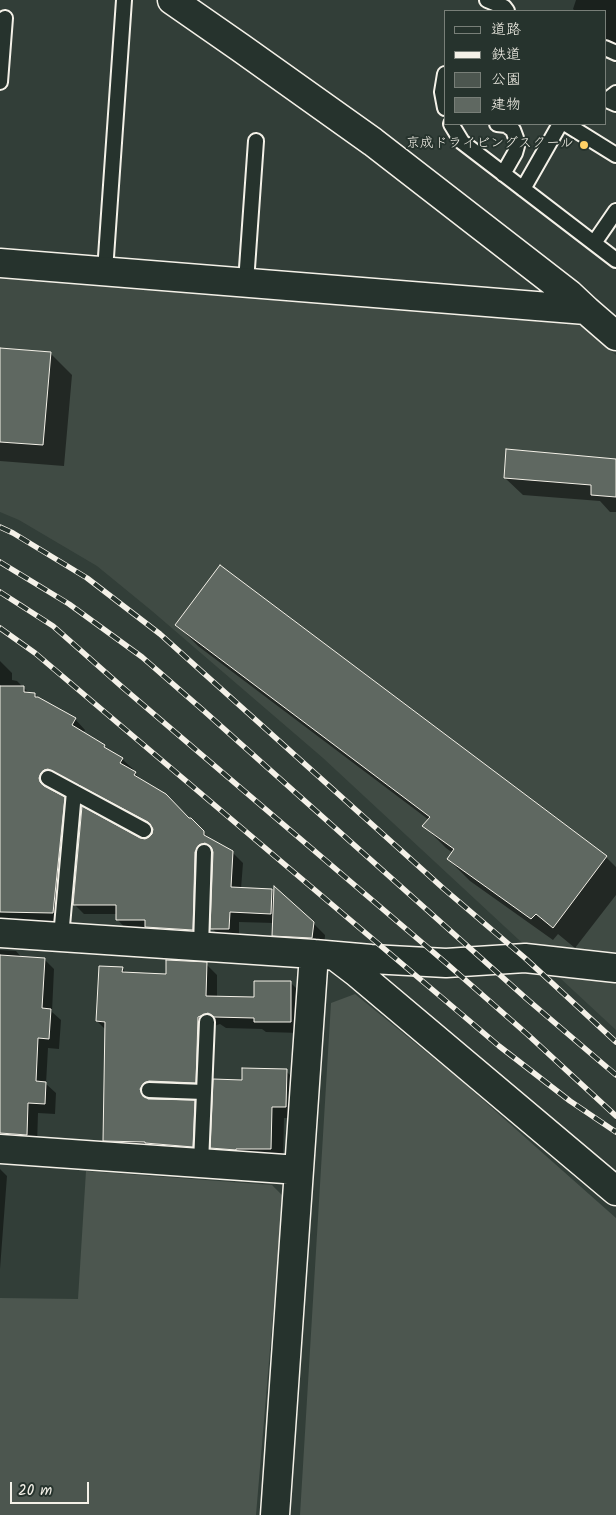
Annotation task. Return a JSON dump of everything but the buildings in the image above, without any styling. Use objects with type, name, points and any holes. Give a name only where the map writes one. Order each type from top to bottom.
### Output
[{"type":"street","points":[[172,0],[373,142],[569,294],[616,336]]},
{"type":"street","points":[[0,263],[586,310]]},
{"type":"street","points":[[0,934],[446,963],[536,958],[616,968]]},
{"type":"street","points":[[275,1515],[299,1170],[324,955]]},
{"type":"street","points":[[324,955],[364,979],[616,1192]]},
{"type":"street","points":[[0,1149],[299,1170]]},
{"type":"lane","points":[[105,271],[124,0]]},
{"type":"lane","points":[[486,0],[504,7],[506,10]]},
{"type":"lane","points":[[0,82],[4,18]]},
{"type":"lane","points":[[444,80],[442,92],[444,103]]},
{"type":"lane","points":[[616,93],[607,100],[616,104]]},
{"type":"lane","points":[[452,125],[462,142],[616,260]]},
{"type":"lane","points":[[502,125],[513,130],[517,146],[503,174]]},
{"type":"lane","points":[[523,189],[559,125]]},
{"type":"lane","points":[[568,125],[616,155]]},
{"type":"lane","points":[[246,282],[256,141]]},
{"type":"lane","points":[[594,243],[616,211]]},
{"type":"lane","points":[[48,778],[144,830]]},
{"type":"lane","points":[[61,937],[74,792]]},
{"type":"lane","points":[[201,946],[204,852]]},
{"type":"lane","points":[[201,1163],[207,1022]]},
{"type":"lane","points":[[149,1090],[204,1092]]},
{"type":"shaded area","points":[[0,273],[572,318],[616,355],[616,1030],[323,758],[152,611],[97,566],[19,520],[0,512]]},
{"type":"green space","points":[[355,994],[457,1077],[616,1218],[616,1515],[300,1515],[331,1003]]},
{"type":"green space","points":[[86,1171],[272,1185],[283,1196],[256,1515],[0,1515],[0,1298],[78,1299]]},
{"type":"railway","points":[[0,527],[87,578],[160,634],[444,889],[525,958],[616,1042]]},
{"type":"railway","points":[[0,562],[69,604],[142,657],[528,1000],[616,1075]]},
{"type":"railway","points":[[0,592],[53,626],[446,963],[616,1116]]},
{"type":"railway","points":[[0,628],[35,653],[499,1046],[570,1101],[616,1132]]},
{"type":"place","name":"京成ドライビングスクール","points":[[584,145]]}]
